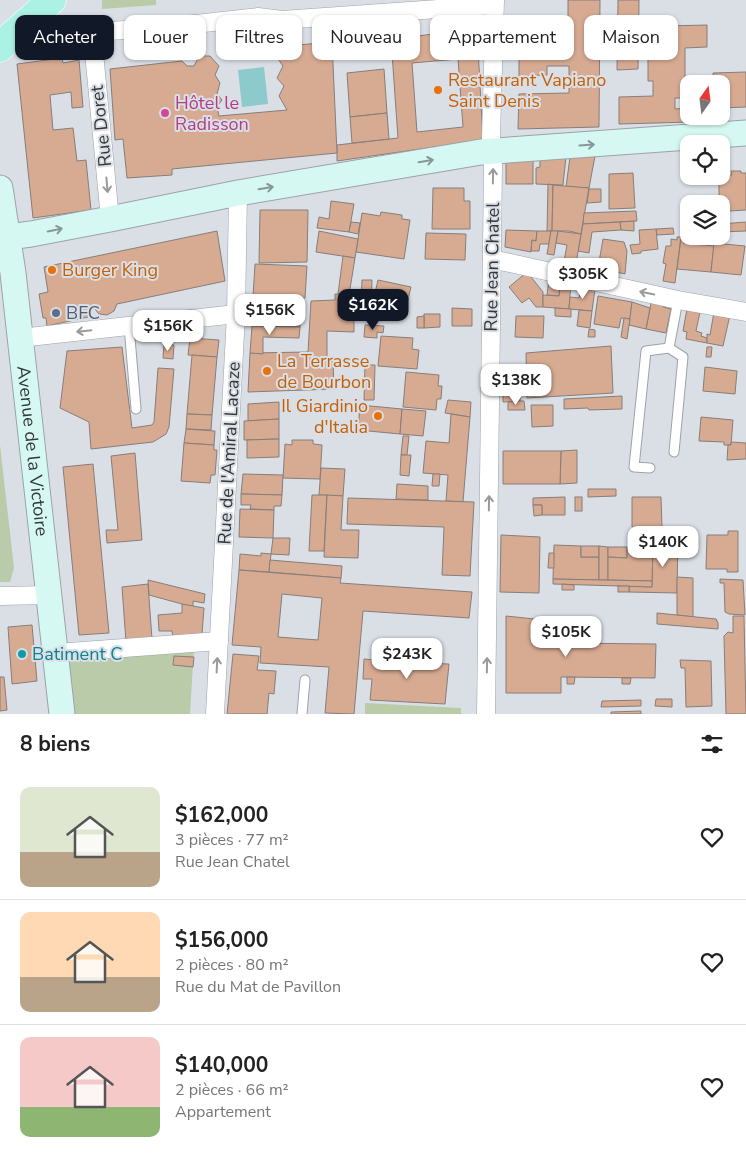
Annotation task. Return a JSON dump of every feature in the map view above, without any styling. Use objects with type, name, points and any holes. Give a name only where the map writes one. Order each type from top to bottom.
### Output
[{"type":"main road","points":[[0,48],[44,7]]},
{"type":"main road","points":[[3,238],[238,193],[492,151],[746,134]]},
{"type":"main road","name":"Avenue de la Victoire","points":[[0,188],[3,238],[13,273],[62,714]]},
{"type":"street","points":[[266,15],[279,10],[404,0]]},
{"type":"street","points":[[302,18],[495,3]]},
{"type":"street","name":"Rue Jean Chatel","points":[[486,714],[495,3]]},
{"type":"street","points":[[114,31],[216,22]]},
{"type":"street","name":"Rue Doret","points":[[95,60],[110,219]]},
{"type":"street","name":"Rue de l'Amiral Lacaze","points":[[215,714],[236,314],[238,193]]},
{"type":"street","points":[[492,260],[678,300],[746,312]]},
{"type":"street","points":[[20,338],[236,314]]},
{"type":"street","points":[[0,596],[49,595]]},
{"type":"street","points":[[56,653],[219,641]]},
{"type":"lane","points":[[669,348],[678,300]]},
{"type":"lane","points":[[129,326],[136,409]]},
{"type":"lane","points":[[650,468],[634,467],[646,351],[669,348],[683,357],[674,452]]},
{"type":"lane","points":[[302,714],[305,680]]},
{"type":"green space","points":[[102,0],[156,0],[156,5],[102,9]]},
{"type":"green space","points":[[0,445],[14,568],[10,582],[0,582]]},
{"type":"green space","points":[[194,648],[190,714],[73,714],[66,660]]},
{"type":"green space","points":[[365,703],[461,708],[461,714],[365,714]]},
{"type":"water","points":[[264,67],[268,104],[242,107],[238,70]]},
{"type":"building","points":[[568,0],[600,0],[600,15],[584,15],[584,60],[600,60],[599,127],[518,129],[519,94],[569,93],[569,66],[547,66],[547,75],[519,76],[519,60],[574,60],[574,15],[568,15]]},
{"type":"building","points":[[618,0],[639,0],[639,15],[618,15]]},
{"type":"building","points":[[707,25],[707,47],[685,48],[685,75],[680,75],[680,98],[675,98],[675,109],[680,109],[680,122],[619,124],[619,97],[653,96],[653,81],[648,81],[648,60],[678,60],[678,26]]},
{"type":"building","points":[[430,34],[430,60],[446,60],[412,63],[417,132],[463,127],[458,60],[479,60],[483,140],[337,161],[337,145],[398,138],[392,60],[420,60],[420,36]]},
{"type":"building","name":"Hôtel le Radisson","points":[[312,44],[312,60],[333,60],[337,153],[172,169],[172,175],[127,178],[123,139],[115,140],[110,69],[182,61],[187,66],[194,66],[197,60],[206,60],[206,56],[210,56],[219,66],[215,75],[220,83],[217,94],[222,100],[217,107],[219,116],[287,110],[279,96],[284,86],[277,78],[283,66],[279,60],[302,60],[302,45]]},
{"type":"building","points":[[47,60],[62,60],[63,63],[79,60],[83,107],[72,108],[71,92],[50,95],[53,130],[73,128],[77,161],[86,160],[91,210],[33,218],[17,64]]},
{"type":"building","points":[[617,60],[638,60],[638,69],[617,70]]},
{"type":"building","points":[[384,69],[387,113],[350,117],[347,73]]},
{"type":"building","points":[[746,72],[746,107],[730,108],[730,75],[713,75],[713,73]]},
{"type":"building","points":[[387,113],[389,139],[352,143],[350,117]]},
{"type":"building","points":[[595,156],[589,188],[566,187],[570,157]]},
{"type":"building","points":[[566,157],[563,185],[536,184],[536,168],[540,167],[540,159]]},
{"type":"building","points":[[533,160],[533,184],[506,184],[506,161]]},
{"type":"building","points":[[731,171],[746,173],[746,210],[730,211],[730,195],[719,195],[719,185],[730,185],[730,175],[732,175]]},
{"type":"building","points":[[633,173],[635,208],[609,209],[609,174]]},
{"type":"building","points":[[548,184],[553,185],[552,231],[547,231]]},
{"type":"building","points":[[553,185],[589,188],[581,234],[569,231],[552,231]]},
{"type":"building","points":[[433,188],[464,188],[464,201],[470,201],[470,229],[432,229]]},
{"type":"building","points":[[589,189],[601,189],[601,202],[587,203]]},
{"type":"building","points":[[331,201],[354,204],[349,232],[317,228],[319,217],[329,219]]},
{"type":"building","points":[[260,210],[308,210],[307,262],[259,263]]},
{"type":"building","points":[[636,211],[637,221],[583,224],[584,213]]},
{"type":"building","points":[[381,212],[402,215],[402,219],[410,220],[404,259],[356,252],[362,213],[380,216]]},
{"type":"building","points":[[634,221],[634,231],[621,230],[620,222]]},
{"type":"building","points":[[351,222],[360,223],[358,234],[349,232]]},
{"type":"building","points":[[620,222],[621,230],[592,232],[589,253],[578,251],[583,224]]},
{"type":"building","points":[[746,222],[746,231],[730,232],[730,223]]},
{"type":"building","points":[[673,228],[674,234],[657,235],[656,229]]},
{"type":"building","points":[[656,229],[658,249],[632,254],[630,245],[640,244],[639,230]]},
{"type":"building","points":[[506,230],[537,231],[536,241],[532,240],[531,252],[505,247]]},
{"type":"building","points":[[217,231],[225,281],[117,304],[114,311],[107,315],[99,314],[94,308],[87,310],[88,317],[47,326],[46,318],[43,318],[39,294],[48,292],[44,267]]},
{"type":"building","points":[[319,231],[358,239],[355,258],[316,252]]},
{"type":"building","points":[[537,231],[551,231],[549,244],[540,244],[539,251],[531,251],[532,240],[536,241]]},
{"type":"building","points":[[551,231],[558,231],[554,255],[547,254]]},
{"type":"building","points":[[558,231],[581,234],[576,264],[564,261],[567,245],[556,243]]},
{"type":"building","points":[[426,233],[466,234],[465,260],[425,259]]},
{"type":"building","points":[[677,237],[680,237],[675,283],[663,281],[666,264],[663,263],[666,246],[671,246],[671,239],[677,240]]},
{"type":"building","points":[[603,239],[624,242],[627,251],[625,274],[598,268]]},
{"type":"building","points":[[680,245],[714,246],[711,272],[677,269]]},
{"type":"building","points":[[714,245],[745,246],[741,275],[711,272]]},
{"type":"building","points":[[343,256],[355,258],[349,295],[338,294]]},
{"type":"building","points":[[255,264],[307,266],[305,298],[253,297]]},
{"type":"building","points":[[527,272],[543,292],[543,307],[536,307],[529,298],[522,303],[509,287]]},
{"type":"building","points":[[549,279],[561,280],[559,296],[547,295]]},
{"type":"building","points":[[362,280],[372,280],[371,306],[361,306]]},
{"type":"building","points":[[378,280],[411,287],[406,308],[373,302]]},
{"type":"building","points":[[561,280],[571,281],[569,309],[543,307],[543,295],[559,296]]},
{"type":"building","points":[[581,287],[595,289],[592,311],[569,309],[570,297],[579,298]]},
{"type":"building","points":[[335,294],[349,295],[349,308],[354,316],[354,332],[327,331],[327,361],[333,361],[334,389],[248,392],[250,353],[308,352],[311,301],[335,300]]},
{"type":"building","points":[[598,296],[632,302],[630,319],[621,318],[619,328],[594,324]]},
{"type":"building","points":[[253,297],[293,298],[292,318],[300,318],[300,327],[252,326]]},
{"type":"building","points":[[293,298],[302,298],[302,309],[292,309]]},
{"type":"building","points":[[652,298],[665,301],[663,307],[671,309],[666,333],[646,329]]},
{"type":"building","points":[[632,302],[650,308],[646,329],[629,325]]},
{"type":"building","points":[[452,308],[472,309],[472,326],[452,326]]},
{"type":"building","points":[[555,308],[571,309],[571,317],[555,316]]},
{"type":"building","points":[[687,309],[700,312],[696,331],[702,333],[701,336],[707,338],[707,343],[686,339],[687,332],[683,331]]},
{"type":"building","points":[[579,310],[592,311],[590,328],[577,326]]},
{"type":"building","points":[[714,312],[730,315],[723,346],[707,343],[707,334],[710,335]]},
{"type":"building","points":[[424,314],[440,314],[440,327],[424,328]]},
{"type":"building","points":[[424,316],[424,328],[417,328],[417,317]]},
{"type":"building","points":[[516,316],[544,316],[543,338],[515,337]]},
{"type":"building","points":[[624,318],[630,319],[627,339],[621,337]]},
{"type":"building","points":[[365,325],[384,326],[383,333],[377,332],[377,338],[364,337]]},
{"type":"building","points":[[252,326],[300,327],[299,338],[263,337],[263,354],[250,353]]},
{"type":"building","points":[[589,329],[595,330],[595,337],[588,337]]},
{"type":"building","points":[[381,336],[413,338],[412,349],[419,350],[417,369],[378,366]]},
{"type":"building","points":[[190,338],[219,340],[217,357],[188,355]]},
{"type":"building","points":[[164,344],[174,345],[173,359],[163,358]]},
{"type":"building","points":[[611,346],[613,393],[527,398],[526,353]]},
{"type":"building","points":[[122,347],[132,428],[152,425],[154,422],[158,368],[174,369],[169,427],[166,434],[153,442],[91,449],[89,422],[60,408],[67,351]]},
{"type":"building","points":[[707,347],[712,347],[711,357],[706,357]]},
{"type":"building","points":[[192,355],[217,357],[212,415],[187,414]]},
{"type":"building","points":[[365,365],[375,365],[374,400],[364,400]]},
{"type":"building","points":[[705,367],[737,371],[735,394],[703,391]]},
{"type":"building","points":[[406,372],[439,375],[438,386],[442,386],[441,399],[437,399],[436,410],[403,407]]},
{"type":"building","points":[[503,375],[521,375],[520,401],[503,402]]},
{"type":"building","points":[[622,396],[622,409],[564,409],[564,399]]},
{"type":"building","points":[[448,400],[471,402],[470,417],[445,413]]},
{"type":"building","points":[[524,401],[525,410],[508,410],[508,402]]},
{"type":"building","points":[[279,402],[279,419],[248,421],[248,404]]},
{"type":"building","points":[[360,405],[402,409],[400,434],[358,430]]},
{"type":"building","points":[[531,405],[553,405],[553,426],[532,427]]},
{"type":"building","points":[[402,409],[426,411],[423,436],[400,434]]},
{"type":"building","points":[[187,414],[212,415],[211,430],[186,429]]},
{"type":"building","points":[[451,414],[470,417],[463,502],[446,501],[448,475],[423,473],[426,441],[449,443]]},
{"type":"building","points":[[701,417],[733,420],[731,445],[724,445],[724,442],[699,441]]},
{"type":"building","points":[[279,419],[279,439],[244,440],[244,421]]},
{"type":"building","points":[[186,429],[215,431],[214,445],[184,443]]},
{"type":"building","points":[[403,436],[409,436],[407,455],[401,455]]},
{"type":"building","points":[[279,439],[279,457],[247,458],[247,440]]},
{"type":"building","points":[[292,440],[313,440],[313,444],[322,445],[320,479],[283,478],[285,444],[292,445]]},
{"type":"building","points":[[731,442],[746,443],[746,459],[727,460],[728,445],[731,445]]},
{"type":"building","points":[[184,443],[214,445],[214,450],[217,450],[215,475],[211,475],[210,483],[181,481]]},
{"type":"building","points":[[577,450],[577,483],[560,484],[561,451]]},
{"type":"building","points":[[503,451],[561,451],[560,484],[503,484]]},
{"type":"building","points":[[135,453],[142,540],[107,543],[106,530],[118,530],[111,456]]},
{"type":"building","points":[[401,455],[411,455],[409,476],[400,475]]},
{"type":"building","points":[[93,464],[109,633],[79,635],[63,467]]},
{"type":"building","points":[[321,468],[345,469],[343,496],[319,495]]},
{"type":"building","points":[[243,474],[283,475],[282,495],[241,494]]},
{"type":"building","points":[[433,474],[440,474],[439,486],[432,486]]},
{"type":"building","points":[[397,484],[428,486],[428,500],[396,499]]},
{"type":"building","points":[[588,489],[616,489],[616,496],[588,497]]},
{"type":"building","points":[[241,494],[282,495],[281,506],[274,506],[274,510],[250,509],[251,505],[241,505]]},
{"type":"building","points":[[312,495],[327,495],[324,551],[309,551]]},
{"type":"building","points":[[327,495],[343,496],[341,530],[359,530],[358,558],[324,557]]},
{"type":"building","points":[[565,497],[565,515],[542,515],[542,505],[533,505],[533,498]]},
{"type":"building","points":[[575,497],[582,497],[582,511],[575,511]]},
{"type":"building","points":[[632,497],[661,497],[662,527],[632,527]]},
{"type":"building","points":[[348,498],[474,502],[470,576],[442,575],[444,527],[347,524]]},
{"type":"building","points":[[533,505],[542,505],[542,515],[534,516]]},
{"type":"building","points":[[240,509],[274,510],[273,538],[239,537]]},
{"type":"building","points":[[728,531],[738,531],[738,572],[727,572],[727,569],[706,569],[707,535],[728,535]]},
{"type":"building","points":[[501,535],[540,537],[539,593],[500,592]]},
{"type":"building","points":[[273,538],[290,538],[289,555],[271,554]]},
{"type":"building","points":[[653,538],[678,539],[677,593],[629,592],[629,586],[652,587]]},
{"type":"building","points":[[554,545],[581,546],[581,557],[599,557],[599,580],[553,579]]},
{"type":"building","points":[[581,546],[599,546],[599,557],[581,557]]},
{"type":"building","points":[[599,546],[608,547],[608,580],[599,580]]},
{"type":"building","points":[[608,547],[627,547],[627,558],[608,557]]},
{"type":"building","points":[[627,547],[653,548],[652,581],[608,580],[608,557],[627,558]]},
{"type":"building","points":[[261,553],[271,554],[269,572],[239,570],[240,554],[261,556]]},
{"type":"building","points":[[549,553],[554,553],[554,568],[548,568]]},
{"type":"building","points":[[270,560],[342,566],[341,578],[269,572]]},
{"type":"building","points":[[239,570],[341,578],[340,583],[472,592],[469,618],[363,611],[354,714],[325,713],[329,667],[260,663],[261,647],[232,645]],"holes":[[[282,594],[322,598],[318,640],[278,637]]]},
{"type":"building","points":[[677,577],[693,578],[693,617],[677,615]]},
{"type":"building","points":[[553,579],[652,581],[652,587],[553,584]]},
{"type":"building","points":[[720,579],[743,580],[745,615],[725,612],[724,583],[720,583]]},
{"type":"building","points":[[148,580],[205,594],[204,603],[193,601],[193,607],[149,595]]},
{"type":"building","points":[[148,584],[152,639],[126,642],[122,587]]},
{"type":"building","points":[[562,584],[574,585],[574,590],[562,590]]},
{"type":"building","points":[[618,586],[629,586],[629,592],[618,592]]},
{"type":"building","points":[[182,604],[204,608],[202,634],[173,638],[172,631],[159,631],[158,615],[182,613]]},
{"type":"building","points":[[657,613],[716,619],[718,629],[657,624]]},
{"type":"building","points":[[506,616],[563,622],[562,643],[656,644],[655,678],[561,677],[561,693],[506,693]]},
{"type":"building","points":[[733,616],[744,616],[746,714],[726,714],[724,636],[728,632],[733,633]]},
{"type":"building","name":"Batiment C","points":[[32,625],[37,681],[12,684],[8,627]]},
{"type":"building","points":[[233,654],[259,656],[257,670],[276,671],[274,694],[269,693],[267,714],[227,714]]},
{"type":"building","points":[[174,656],[194,657],[193,667],[173,665]]},
{"type":"building","points":[[385,657],[425,659],[424,663],[449,664],[445,704],[370,700],[372,679],[363,679],[364,659],[385,661]]},
{"type":"building","points":[[680,660],[711,661],[712,706],[686,707],[685,668],[681,668]]},
{"type":"building","points":[[0,677],[4,677],[7,710],[0,711]]},
{"type":"building","points":[[567,677],[575,677],[574,684],[567,684]]},
{"type":"building","points":[[622,678],[631,678],[630,684],[622,684]]},
{"type":"building","points":[[656,699],[672,699],[672,707],[655,706]]},
{"type":"building","points":[[641,700],[641,706],[601,707],[602,701]]},
{"type":"building","points":[[641,711],[641,714],[611,714],[611,712]]},
{"type":"place","name":"Restaurant Vapiano Saint Denis","points":[[438,90]]},
{"type":"place","name":"Hôtel le Radisson","points":[[165,113]]},
{"type":"place","name":"Burger King","points":[[52,270]]},
{"type":"place","name":"BFC","points":[[56,313]]},
{"type":"place","name":"La Terrasse de Bourbon","points":[[267,371]]},
{"type":"place","name":"Il Giardinio d'Italia","points":[[378,416]]},
{"type":"place","name":"Batiment C","points":[[22,654]]}]
